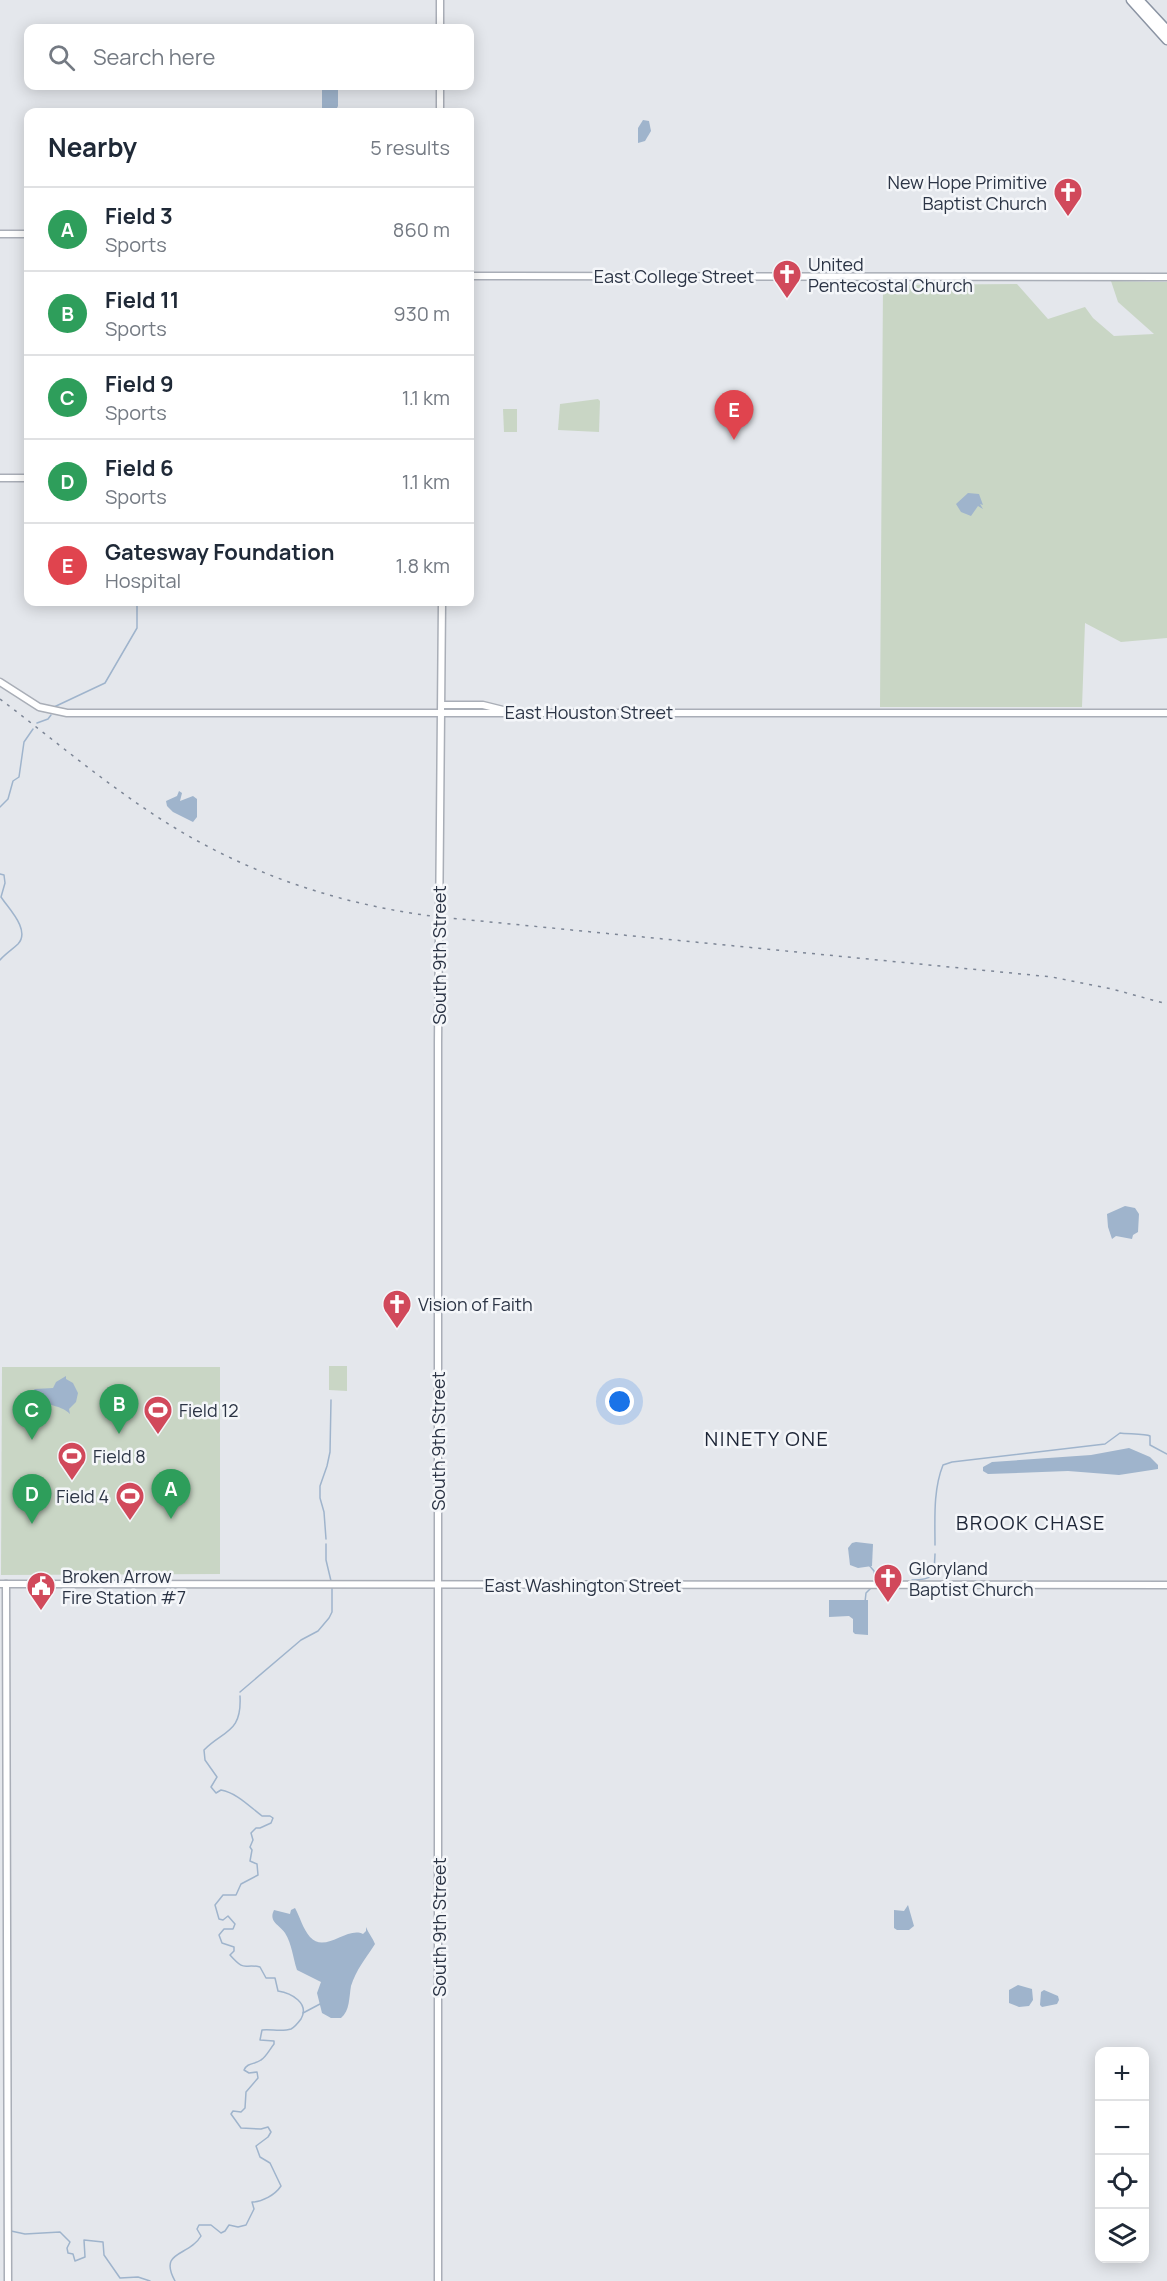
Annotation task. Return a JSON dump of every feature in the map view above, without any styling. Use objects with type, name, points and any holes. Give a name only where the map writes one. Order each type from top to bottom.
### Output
[{"type":"highway","points":[[1131,0],[1167,40]]},
{"type":"highway","points":[[1140,0],[1167,30]]},
{"type":"street","points":[[440,0],[440,24]]},
{"type":"street","points":[[440,90],[440,108]]},
{"type":"street","points":[[0,234],[24,234]]},
{"type":"street","name":"East College Street","points":[[474,276],[1167,277]]},
{"type":"street","points":[[0,478],[24,478]]},
{"type":"street","name":"South 9th Street","points":[[438,2281],[438,1019],[442,606]]},
{"type":"street","name":"East Houston Street","points":[[0,682],[39,707],[62,712],[442,709],[510,712],[1167,713]]},
{"type":"street","points":[[3,1584],[8,2281]]},
{"type":"street","name":"East Washington Street","points":[[3,1584],[1167,1585]]},
{"type":"green space","points":[[1111,281],[1167,282],[1167,638],[1121,642],[1085,623],[1082,707],[880,707],[883,285],[1017,284],[1048,319],[1085,307],[1093,318],[1114,336],[1154,334],[1118,302]]},
{"type":"green space","points":[[598,399],[600,401],[599,432],[558,430],[560,404]]},
{"type":"green space","points":[[503,409],[517,409],[517,432],[504,432]]},
{"type":"green space","points":[[329,1366],[347,1366],[347,1391],[329,1390]]},
{"type":"green space","points":[[2,1367],[220,1367],[220,1574],[1,1575]]},
{"type":"water","points":[[322,90],[338,90],[337,108],[322,108]]},
{"type":"water","points":[[643,120],[649,121],[651,131],[645,141],[638,143],[638,128]]},
{"type":"water","points":[[968,493],[979,494],[983,505],[980,504],[983,509],[978,506],[971,516],[961,512],[956,504]]},
{"type":"water","points":[[179,791],[182,793],[180,801],[193,796],[197,799],[197,817],[193,822],[173,812],[167,806],[166,801],[177,796]]},
{"type":"water","points":[[1125,1206],[1135,1208],[1139,1214],[1138,1232],[1133,1235],[1132,1239],[1116,1236],[1112,1239],[1107,1214]]},
{"type":"water","points":[[66,1376],[78,1393],[76,1402],[69,1409],[70,1414],[56,1406],[26,1398],[35,1389],[53,1388],[56,1382]]},
{"type":"water","points":[[1129,1448],[1150,1457],[1158,1465],[1158,1469],[1119,1475],[1068,1471],[988,1474],[983,1471],[983,1467],[992,1462],[1091,1455]]},
{"type":"water","points":[[856,1542],[873,1544],[872,1566],[858,1568],[850,1565],[848,1548]]},
{"type":"water","points":[[829,1600],[868,1600],[868,1635],[853,1632],[853,1619],[849,1616],[829,1617]]},
{"type":"water","points":[[908,1905],[914,1926],[909,1930],[897,1930],[894,1928],[894,1910],[904,1911]]},
{"type":"water","points":[[295,1908],[303,1927],[316,1941],[322,1943],[350,1933],[363,1934],[366,1927],[375,1944],[353,1980],[348,2008],[341,2018],[331,2018],[322,2013],[317,1993],[321,1982],[297,1970],[287,1937],[272,1918],[274,1910],[290,1914]]},
{"type":"water","points":[[1018,1985],[1032,1989],[1033,2000],[1029,2006],[1019,2007],[1009,2003],[1009,1990]]},
{"type":"water","points":[[1044,1990],[1058,1996],[1057,2004],[1042,2007],[1040,2005],[1041,1992]]},
{"type":"waterway","points":[[54,707],[105,683],[137,628],[137,606]]},
{"type":"waterway","points":[[37,723],[48,719],[51,715]]},
{"type":"waterway","points":[[0,807],[8,799],[13,781],[19,777],[24,742],[33,729]]},
{"type":"waterway","points":[[0,874],[4,875],[5,883],[1,897],[17,919],[22,932],[18,944],[0,960]]},
{"type":"waterway","points":[[326,1539],[320,1486],[330,1452],[331,1400]]},
{"type":"waterway","points":[[935,1545],[936,1494],[943,1465],[952,1462],[1105,1444],[1120,1433],[1150,1436],[1150,1445],[1167,1454]]},
{"type":"waterway","points":[[326,1544],[326,1560],[331,1581]]},
{"type":"waterway","points":[[912,1580],[925,1579],[932,1575],[935,1554]]},
{"type":"waterway","points":[[869,1565],[874,1571],[876,1581]]},
{"type":"waterway","points":[[877,1580],[899,1581]]},
{"type":"waterway","points":[[240,1692],[301,1640],[318,1631],[332,1612],[332,1587]]},
{"type":"waterway","points":[[865,1602],[866,1593],[871,1588]]},
{"type":"waterway","points":[[175,2281],[170,2264],[177,2255],[196,2243],[201,2236],[197,2229],[199,2225],[211,2225],[221,2233],[229,2225],[238,2227],[246,2225],[254,2209],[252,2202],[268,2197],[281,2186],[270,2163],[260,2157],[256,2146],[268,2137],[271,2132],[268,2127],[241,2128],[231,2114],[233,2111],[241,2112],[245,2108],[246,2092],[258,2078],[257,2072],[249,2073],[244,2070],[247,2066],[263,2059],[274,2044],[274,2041],[260,2040],[262,2030],[291,2029],[303,2013],[298,2000],[278,1991],[275,1978],[266,1978],[260,1967],[242,1966],[235,1961],[230,1955],[234,1947],[222,1943],[219,1935],[224,1929],[233,1929],[235,1924],[228,1916],[223,1920],[219,1919],[215,1905],[223,1895],[236,1895],[241,1884],[258,1875],[257,1864],[250,1861],[252,1850],[250,1847],[253,1840],[251,1833],[256,1828],[271,1823],[273,1818],[262,1816],[243,1800],[221,1790],[216,1793],[211,1787],[217,1777],[205,1760],[204,1750],[235,1724],[240,1708],[240,1696]]},
{"type":"waterway","points":[[303,2013],[320,2004]]},
{"type":"waterway","points":[[11,2231],[25,2234],[60,2232],[70,2242],[67,2248],[68,2253],[73,2254],[75,2261],[85,2257],[84,2240],[103,2242],[104,2255],[120,2278],[138,2277],[150,2281]]},
{"type":"railway","points":[[0,699],[125,795],[178,830],[261,871],[348,900],[439,917],[1052,977],[1112,989],[1167,1004]]},
{"type":"place","name":"New Hope Primitive Baptist Church","points":[[1068,218]]},
{"type":"place","name":"United Pentecostal Church","points":[[787,300]]},
{"type":"place","name":"Gatesway Foundation","points":[[734,440]]},
{"type":"place","name":"Vision of Faith","points":[[397,1330]]},
{"type":"place","name":"Field 11","points":[[119,1434]]},
{"type":"place","name":"Field 12","points":[[158,1436]]},
{"type":"place","name":"Field 9","points":[[32,1440]]},
{"type":"place","name":"Field 8","points":[[72,1482]]},
{"type":"place","name":"Field 3","points":[[171,1519]]},
{"type":"place","name":"Field 4","points":[[130,1522]]},
{"type":"place","name":"Field 6","points":[[32,1524]]},
{"type":"place","name":"Gloryland Baptist Church","points":[[888,1604]]},
{"type":"place","name":"Broken Arrow Fire Station #7","points":[[41,1612]]},
{"type":"district","name":"NINETY ONE","points":[[767,1438]]},
{"type":"district","name":"BROOK CHASE","points":[[1031,1522]]}]
